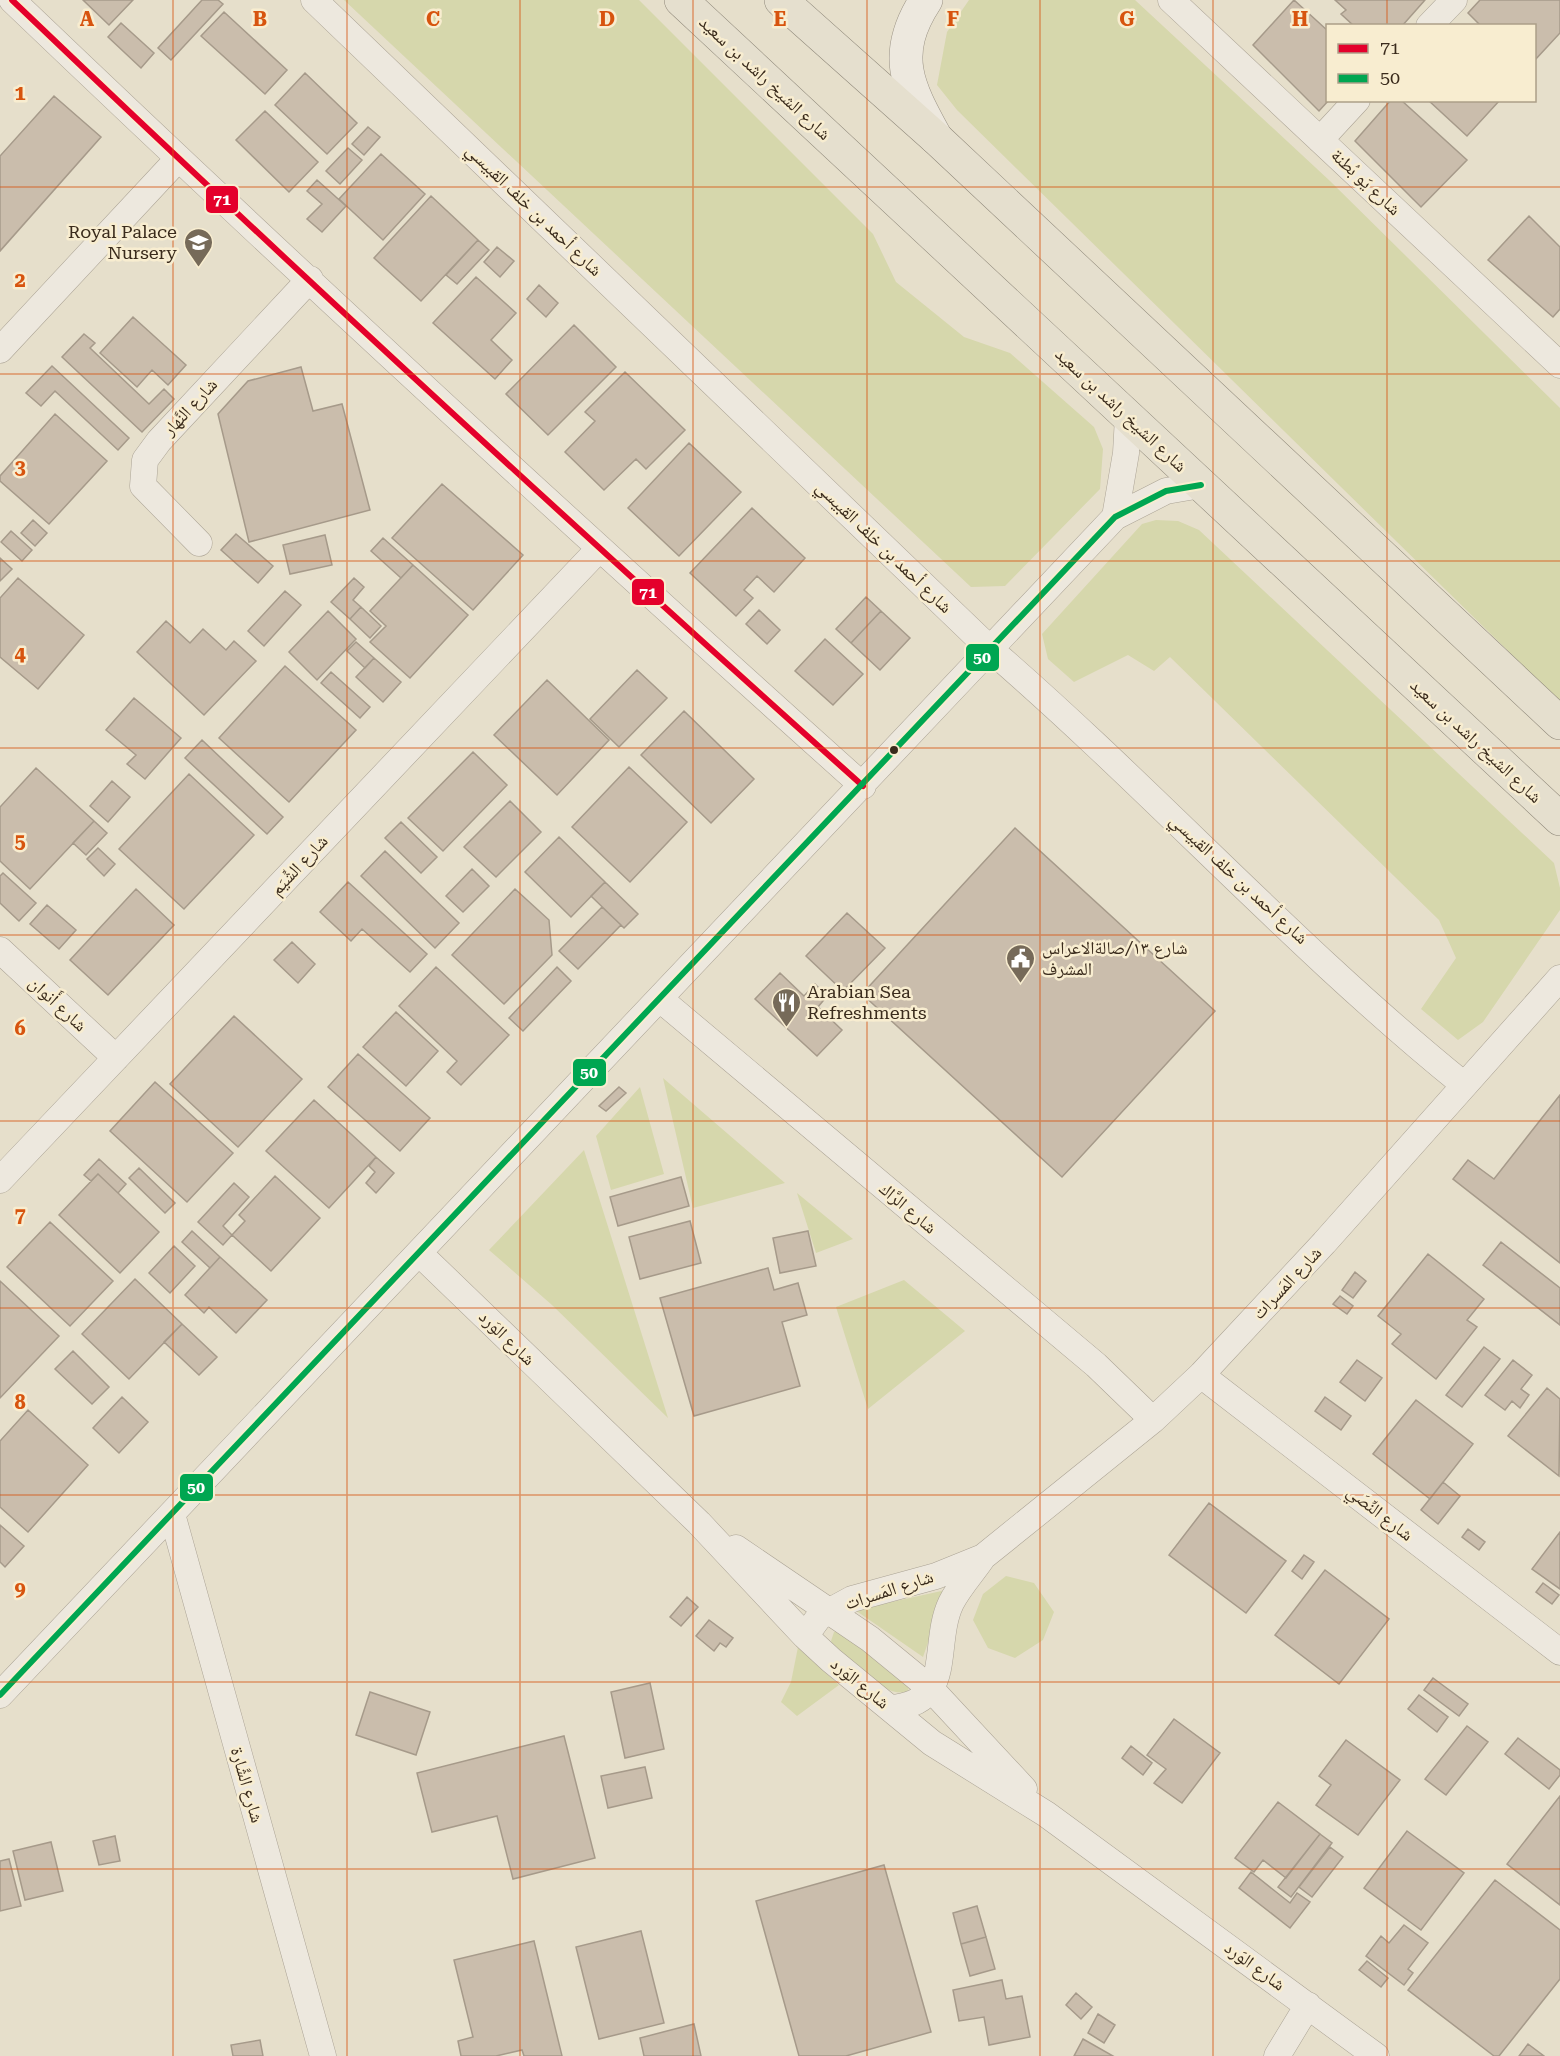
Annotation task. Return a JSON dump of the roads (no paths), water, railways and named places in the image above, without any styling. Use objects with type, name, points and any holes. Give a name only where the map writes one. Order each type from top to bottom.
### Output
[{"type":"main road","name":"شارع الشيخ راشد بن سعيد","points":[[681,0],[1202,485],[1558,822]]},
{"type":"main road","points":[[781,0],[937,139],[1560,723]]},
{"type":"street","points":[[12,0],[178,159],[599,549],[862,786]]},
{"type":"street","name":"شارع أحمد بن خلف القبيسي","points":[[314,0],[991,650],[1053,703],[1399,1030],[1463,1084]]},
{"type":"street","points":[[926,0],[917,14],[908,42],[906,74],[937,139]]},
{"type":"street","name":"شارع يَو بُطنة","points":[[1171,0],[1558,360]]},
{"type":"street","points":[[1431,24],[1454,0]]},
{"type":"street","points":[[1320,140],[1355,102]]},
{"type":"street","points":[[0,350],[178,159]]},
{"type":"street","name":"شارع النَّهار","points":[[199,543],[143,486],[145,460],[159,441],[310,279]]},
{"type":"street","points":[[1115,517],[1126,453],[1128,417]]},
{"type":"street","points":[[0,1695],[1115,517],[1166,491],[1202,485]]},
{"type":"street","name":"شارع الشِّيَم","points":[[0,1180],[599,549]]},
{"type":"street","name":"شارع أَنوان","points":[[0,950],[116,1058]]},
{"type":"street","name":"شارع المَسرات","points":[[931,1689],[937,1677],[942,1632],[951,1603],[983,1557],[1153,1420],[1201,1375],[1324,1243],[1463,1084],[1560,978]]},
{"type":"street","name":"شارع الرَّاك","points":[[660,999],[1096,1365],[1153,1420]]},
{"type":"street","name":"شارع الوَرد","points":[[419,1253],[699,1523],[805,1636],[932,1743],[1046,1814],[1376,2056]]},
{"type":"street","name":"شارع النِّصَي","points":[[1201,1375],[1560,1652]]},
{"type":"street","name":"شارع الشَّارة","points":[[172,1514],[323,2056]]},
{"type":"street","name":"شارع الوَرد","points":[[699,1523],[830,1610],[931,1689],[1046,1814]]},
{"type":"street","name":"شارع المَسرات","points":[[805,1636],[819,1617],[852,1599],[936,1576],[983,1557]]},
{"type":"street","points":[[891,1708],[916,1703],[931,1689]]},
{"type":"street","points":[[1277,2056],[1308,2004]]},
{"type":"place","name":"Royal Palace Nursery","points":[[198,268]]},
{"type":"place","name":"شارع ١٣/صالةالاعراس المشرف","points":[[1021,984]]},
{"type":"place","name":"Arabian Sea Refreshments","points":[[786,1028]]}]
